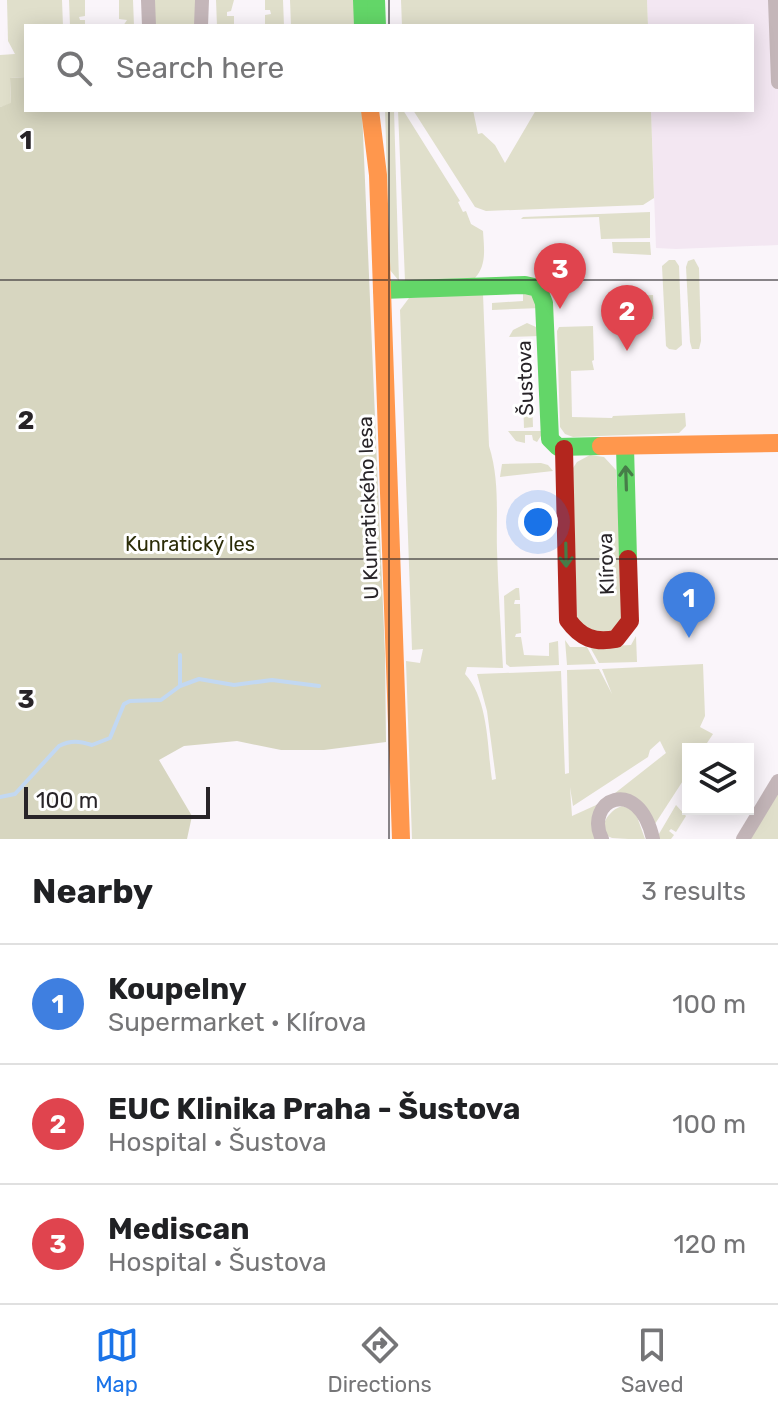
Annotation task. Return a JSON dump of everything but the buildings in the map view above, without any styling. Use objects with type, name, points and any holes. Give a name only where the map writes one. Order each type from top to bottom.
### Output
[{"type":"street","points":[[148,0],[149,24]]},
{"type":"street","points":[[201,24],[202,0]]},
{"type":"street","points":[[362,0],[363,24]]},
{"type":"street","points":[[376,0],[377,24]]},
{"type":"street","points":[[775,0],[778,82]]},
{"type":"street","name":"U Kunratického lesa","points":[[370,112],[378,175]]},
{"type":"street","name":"U Kunratického lesa","points":[[381,112],[378,175],[401,839]]},
{"type":"street","name":"Šustova","points":[[382,290],[525,285],[538,288],[544,303],[550,439],[554,446],[564,449]]},
{"type":"street","points":[[564,449],[778,443]]},
{"type":"street","name":"Klírova","points":[[564,449],[568,620],[575,631],[594,642],[616,639],[630,621],[625,447]]},
{"type":"street","points":[[743,839],[778,781]]},
{"type":"street","points":[[602,839],[598,830],[600,812],[611,801],[624,800],[643,811],[653,839]]},
{"type":"shaded area","points":[[647,0],[778,0],[778,245],[656,248],[651,112],[754,112],[754,24],[648,24]]},
{"type":"green space","points":[[7,0],[62,0],[63,24],[24,24],[24,77],[10,78],[11,104],[0,107],[0,55],[15,54],[8,41]]},
{"type":"green space","points":[[69,0],[85,0],[85,16],[79,17],[85,20],[85,24],[70,24]]},
{"type":"green space","points":[[119,0],[133,0],[134,24],[124,24],[127,20],[119,19]]},
{"type":"green space","points":[[152,0],[199,0],[195,24],[155,24]]},
{"type":"green space","points":[[216,0],[234,0],[227,16],[234,16],[234,24],[217,24]]},
{"type":"green space","points":[[265,0],[283,0],[284,24],[265,24],[265,15],[271,14],[270,10],[265,10]]},
{"type":"green space","points":[[290,0],[357,0],[356,24],[291,24]]},
{"type":"green space","points":[[401,0],[647,0],[648,24],[402,24]]},
{"type":"green space","name":"Kunratický les","points":[[24,77],[24,112],[362,112],[386,742],[324,750],[281,750],[237,741],[184,746],[159,760],[192,816],[187,839],[0,839],[0,107],[11,103],[10,78]]},
{"type":"green space","points":[[385,112],[394,112],[399,281],[390,270]]},
{"type":"green space","points":[[398,112],[404,112],[471,224],[483,231],[484,250],[483,262],[475,278],[405,281]]},
{"type":"green space","points":[[414,112],[473,112],[478,134],[482,133],[495,145],[505,163],[535,112],[651,112],[654,198],[643,205],[486,211],[475,207]]},
{"type":"green space","points":[[650,212],[650,238],[601,239],[599,217],[521,219],[523,217]]},
{"type":"green space","points":[[612,242],[650,242],[651,255],[613,253]]},
{"type":"green space","points":[[694,259],[699,268],[699,349],[692,349],[690,342],[686,267],[688,261]]},
{"type":"green space","points":[[669,260],[675,260],[679,266],[682,345],[676,350],[666,346],[662,266]]},
{"type":"green space","points":[[523,291],[529,292],[541,308],[492,310],[492,303],[523,301]]},
{"type":"green space","points":[[483,294],[489,446],[496,485],[503,668],[467,667],[465,674],[483,710],[492,780],[496,779],[487,711],[477,674],[561,671],[565,774],[569,773],[567,670],[599,669],[612,694],[602,669],[703,664],[705,716],[700,727],[713,734],[707,743],[682,743],[682,782],[653,827],[639,800],[605,801],[600,839],[412,839],[406,661],[420,663],[423,649],[412,650],[400,310],[409,298]],"holes":[[[660,741],[666,753],[605,801],[572,816],[570,787],[573,806],[648,757],[650,750]]]},
{"type":"green space","points":[[653,295],[654,319],[618,319],[617,296]]},
{"type":"green space","points":[[527,323],[536,327],[541,336],[509,337],[513,330]]},
{"type":"green space","points":[[593,326],[594,370],[571,371],[572,417],[612,418],[685,413],[686,426],[679,433],[573,437],[565,434],[560,427],[557,331],[559,327]]},
{"type":"green space","points":[[521,340],[530,340],[533,427],[524,428]]},
{"type":"green space","points":[[508,431],[544,431],[537,442],[532,435],[525,435],[525,443],[516,441]]},
{"type":"green space","points":[[590,455],[604,457],[616,470],[624,616],[605,639],[577,623],[573,468]]},
{"type":"green space","points":[[541,463],[553,471],[500,477],[502,464]]},
{"type":"green space","points":[[519,588],[520,600],[515,600],[514,604],[520,604],[521,633],[515,637],[521,637],[524,655],[549,656],[549,643],[558,641],[559,665],[510,667],[506,664],[504,596]]},
{"type":"green space","points":[[636,636],[637,662],[599,663],[590,647],[631,645]]},
{"type":"green space","points":[[565,640],[570,647],[587,647],[596,664],[567,665]]},
{"type":"green space","points":[[778,792],[778,839],[748,839]]},
{"type":"green space","points":[[676,805],[686,816],[676,832],[669,831],[674,835],[671,839],[656,839]]},
{"type":"green space","points":[[623,806],[635,811],[645,839],[606,835],[606,820],[613,811]]},
{"type":"waterway","points":[[180,655],[180,685]]},
{"type":"waterway","points":[[0,797],[15,794],[59,746],[75,742],[92,745],[110,738],[124,704],[130,701],[161,700],[180,686],[199,679],[234,685],[272,680],[319,686]]},
{"type":"traffic: fast","points":[[362,0],[363,24]]},
{"type":"traffic: fast","points":[[376,0],[377,24]]},
{"type":"traffic: fast","points":[[382,290],[525,285],[538,288],[544,303],[550,439],[558,447],[601,446]]},
{"type":"traffic: fast","points":[[625,447],[628,559]]},
{"type":"traffic: slow","points":[[370,112],[378,175],[401,839]]},
{"type":"traffic: slow","points":[[601,446],[778,443]]},
{"type":"traffic: jam","points":[[564,449],[568,620],[583,635],[601,640],[616,639],[630,621],[628,559]]},
{"type":"place","name":"Mediscan","points":[[560,309]]},
{"type":"place","name":"EUC Klinika Praha - Šustova","points":[[627,351]]},
{"type":"place","name":"Koupelny","points":[[689,638]]}]
